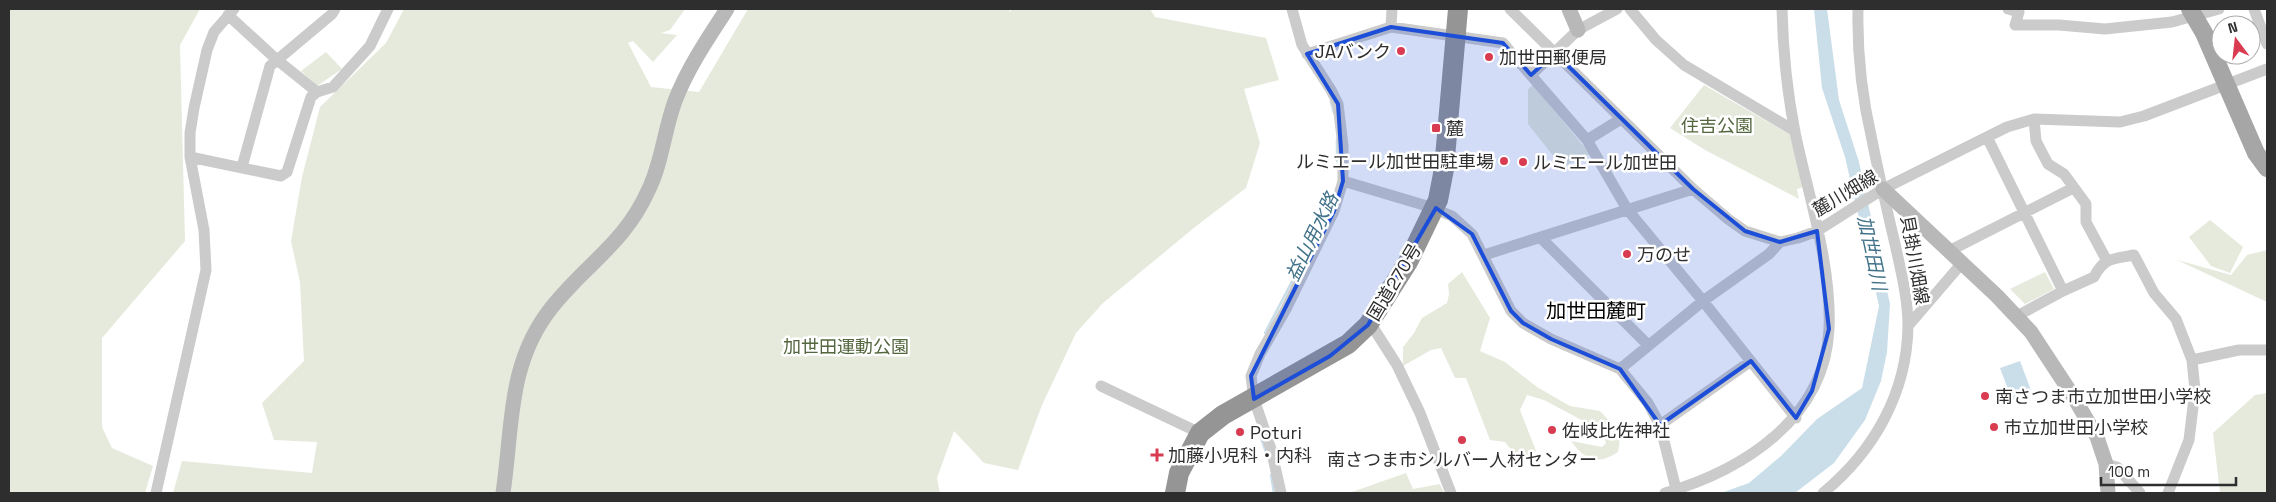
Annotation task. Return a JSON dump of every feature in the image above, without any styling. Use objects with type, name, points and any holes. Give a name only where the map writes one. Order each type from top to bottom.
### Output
[{"type":"highway","name":"国道270号","points":[[1175,493],[1179,473],[1200,434],[1223,416],[1348,344],[1368,325],[1383,305],[1408,262],[1435,209],[1444,169],[1458,9]]},
{"type":"main road","points":[[2192,12],[2256,153],[2267,168]]},
{"type":"street","points":[[242,167],[270,66],[276,59],[332,14],[335,9]]},
{"type":"street","points":[[190,157],[280,176],[287,172],[312,97],[317,92],[333,87],[370,46],[388,9]]},
{"type":"street","points":[[503,493],[515,388],[528,345],[543,320],[563,293],[622,236],[636,214],[659,166],[675,100],[689,70],[726,9]]},
{"type":"street","points":[[1281,493],[1271,449],[1254,399],[1251,376],[1260,354],[1286,309],[1334,211],[1343,181],[1343,146],[1338,104],[1302,45],[1292,9]]},
{"type":"street","points":[[1391,27],[1392,9]]},
{"type":"street","points":[[1510,9],[1693,189],[1745,231],[1780,242],[1769,254],[1703,301],[1620,369]]},
{"type":"street","points":[[1569,9],[1578,30]]},
{"type":"street","points":[[1531,75],[1578,30],[1617,9]]},
{"type":"street","points":[[1630,9],[1656,40],[1684,65],[1795,131]]},
{"type":"street","points":[[1665,493],[1677,492],[1743,461],[1772,440],[1796,418],[1812,391],[1821,368],[1828,341],[1829,304],[1819,229],[1795,131],[1788,87],[1782,9]]},
{"type":"street","name":"貝掛川畑線","points":[[1823,493],[1842,477],[1879,432],[1891,407],[1900,381],[1908,326],[1904,283],[1880,191],[1859,63],[1858,9]]},
{"type":"street","points":[[2008,9],[2018,12],[2015,25],[2059,25],[2105,29],[2172,22],[2192,12],[2219,9]]},
{"type":"street","points":[[2254,9],[2267,44]]},
{"type":"street","points":[[156,493],[206,270],[205,237],[190,157],[190,133],[207,50],[214,32],[231,12],[276,59],[317,92]]},
{"type":"street","points":[[1307,54],[1391,27],[1503,43],[1587,140],[1627,209],[1796,418]]},
{"type":"street","name":"麓川畑線","points":[[1780,242],[1798,238],[1819,229],[1880,191],[2008,127],[2034,119],[2113,123],[2144,116],[2267,69]]},
{"type":"street","points":[[1587,140],[1621,119]]},
{"type":"street","points":[[2034,119],[2036,141],[2048,164],[2064,174],[2086,204],[2086,222],[2106,260]]},
{"type":"street","points":[[1987,137],[2063,291]]},
{"type":"street","points":[[1343,181],[1435,209],[1463,223],[1472,234],[1511,311],[1523,322],[1551,339],[1620,369],[1648,403],[1660,425],[1677,492]]},
{"type":"street","points":[[1948,251],[2073,188]]},
{"type":"street","points":[[1484,256],[1693,189]]},
{"type":"street","points":[[1880,191],[1962,263],[2031,332],[2074,396],[2097,437],[2106,464],[2108,493]]},
{"type":"street","points":[[1540,237],[1648,345]]},
{"type":"street","points":[[2017,316],[2063,291],[2094,277],[2100,265],[2106,260],[2134,255],[2154,293],[2176,319],[2192,360],[2195,390],[2189,440],[2168,493]]},
{"type":"street","points":[[1908,326],[1962,263]]},
{"type":"street","points":[[1368,325],[1374,329],[1397,365],[1420,412],[1451,493]]},
{"type":"street","points":[[2192,360],[2239,350],[2267,350]]},
{"type":"street","points":[[1660,425],[1751,361]]},
{"type":"street","points":[[1101,386],[1200,434]]},
{"type":"street","points":[[2106,464],[2117,468],[2140,493]]},
{"type":"highlighted area","points":[[1391,27],[1503,43],[1531,75],[1555,53],[1693,189],[1745,231],[1780,242],[1817,231],[1829,329],[1812,391],[1796,418],[1751,361],[1660,425],[1620,369],[1551,339],[1523,323],[1511,311],[1472,234],[1436,208],[1368,325],[1330,356],[1254,399],[1251,376],[1334,211],[1343,181],[1338,104],[1307,54]]},
{"type":"green space","points":[[9,9],[200,9],[180,45],[185,241],[102,338],[102,427],[112,448],[153,466],[145,493],[9,493]]},
{"type":"green space","name":"加世田運動公園","points":[[404,9],[685,9],[670,30],[661,33],[677,35],[653,62],[633,41],[628,43],[651,87],[699,92],[748,9],[1009,9],[1010,12],[1012,9],[1150,9],[1155,17],[1266,38],[1279,80],[1244,89],[1260,143],[1246,188],[1195,227],[1103,303],[1076,333],[1042,405],[1018,470],[984,463],[954,431],[937,478],[940,493],[173,493],[182,461],[312,473],[317,442],[274,440],[262,403],[304,361],[300,282],[291,241],[302,177],[320,107],[386,43]]},
{"type":"green space","points":[[326,52],[342,69],[317,86],[301,71]]},
{"type":"green space","points":[[1533,85],[1590,154],[1562,167],[1528,124],[1528,89]]},
{"type":"green space","name":"住吉公園","points":[[1704,85],[1791,135],[1803,187],[1797,189],[1799,199],[1705,150],[1670,128]]},
{"type":"green space","points":[[2210,220],[2243,247],[2230,273],[2211,266],[2189,237]]},
{"type":"green space","points":[[2267,250],[2267,302],[2177,260],[2231,275],[2247,255]]},
{"type":"green space","points":[[1462,272],[1490,318],[1480,351],[1505,362],[1537,387],[1570,406],[1600,411],[1611,423],[1620,439],[1618,452],[1598,460],[1586,457],[1571,441],[1602,447],[1606,443],[1602,431],[1544,400],[1527,395],[1520,410],[1536,451],[1519,460],[1505,442],[1490,440],[1466,378],[1455,378],[1441,348],[1431,350],[1403,366],[1403,347],[1414,333],[1422,318],[1447,303],[1449,294],[1448,284]]},
{"type":"green space","points":[[2045,272],[2054,289],[2025,304],[2010,289]]},
{"type":"green space","points":[[2267,393],[2267,493],[2220,493],[2213,433],[2255,395]]},
{"type":"green space","points":[[1406,473],[1413,489],[1440,484],[1444,493],[1349,493]]},
{"type":"water","name":"加世田川","points":[[1814,9],[1827,9],[1839,100],[1859,162],[1890,304],[1887,352],[1881,381],[1865,420],[1834,463],[1795,493],[1721,493],[1749,483],[1781,456],[1817,419],[1862,388],[1879,306],[1845,157],[1822,88]]},
{"type":"water","points":[[2020,361],[2032,393],[2012,400],[2000,368]]},
{"type":"waterway","name":"益山用水路","points":[[1331,102],[1334,113]]},
{"type":"waterway","name":"益山用水路","points":[[1337,139],[1337,161]]},
{"type":"waterway","name":"益山用水路","points":[[1265,333],[1317,234]]},
{"type":"waterway","name":"益山用水路","points":[[1259,432],[1267,455]]},
{"type":"waterway","name":"益山用水路","points":[[1271,475],[1274,493]]},
{"type":"place","name":"JAバンク","points":[[1401,51]]},
{"type":"place","name":"加世田郵便局","points":[[1489,57]]},
{"type":"place","name":"麓","points":[[1436,128]]},
{"type":"place","name":"ルミエール加世田駐車場","points":[[1504,161]]},
{"type":"place","name":"ルミエール加世田","points":[[1523,162]]},
{"type":"place","name":"万のせ","points":[[1627,254]]},
{"type":"place","name":"南さつま市立加世田小学校","points":[[1985,396]]},
{"type":"place","name":"市立加世田小学校","points":[[1994,427]]},
{"type":"place","name":"佐岐比佐神社","points":[[1552,430]]},
{"type":"place","name":"Poturi","points":[[1240,432]]},
{"type":"place","name":"南さつま市シルバー人材センター","points":[[1462,440]]},
{"type":"place","name":"加藤小児科・内科","points":[[1157,455]]},
{"type":"district","name":"加世田麓町","points":[[1596,311]]}]
